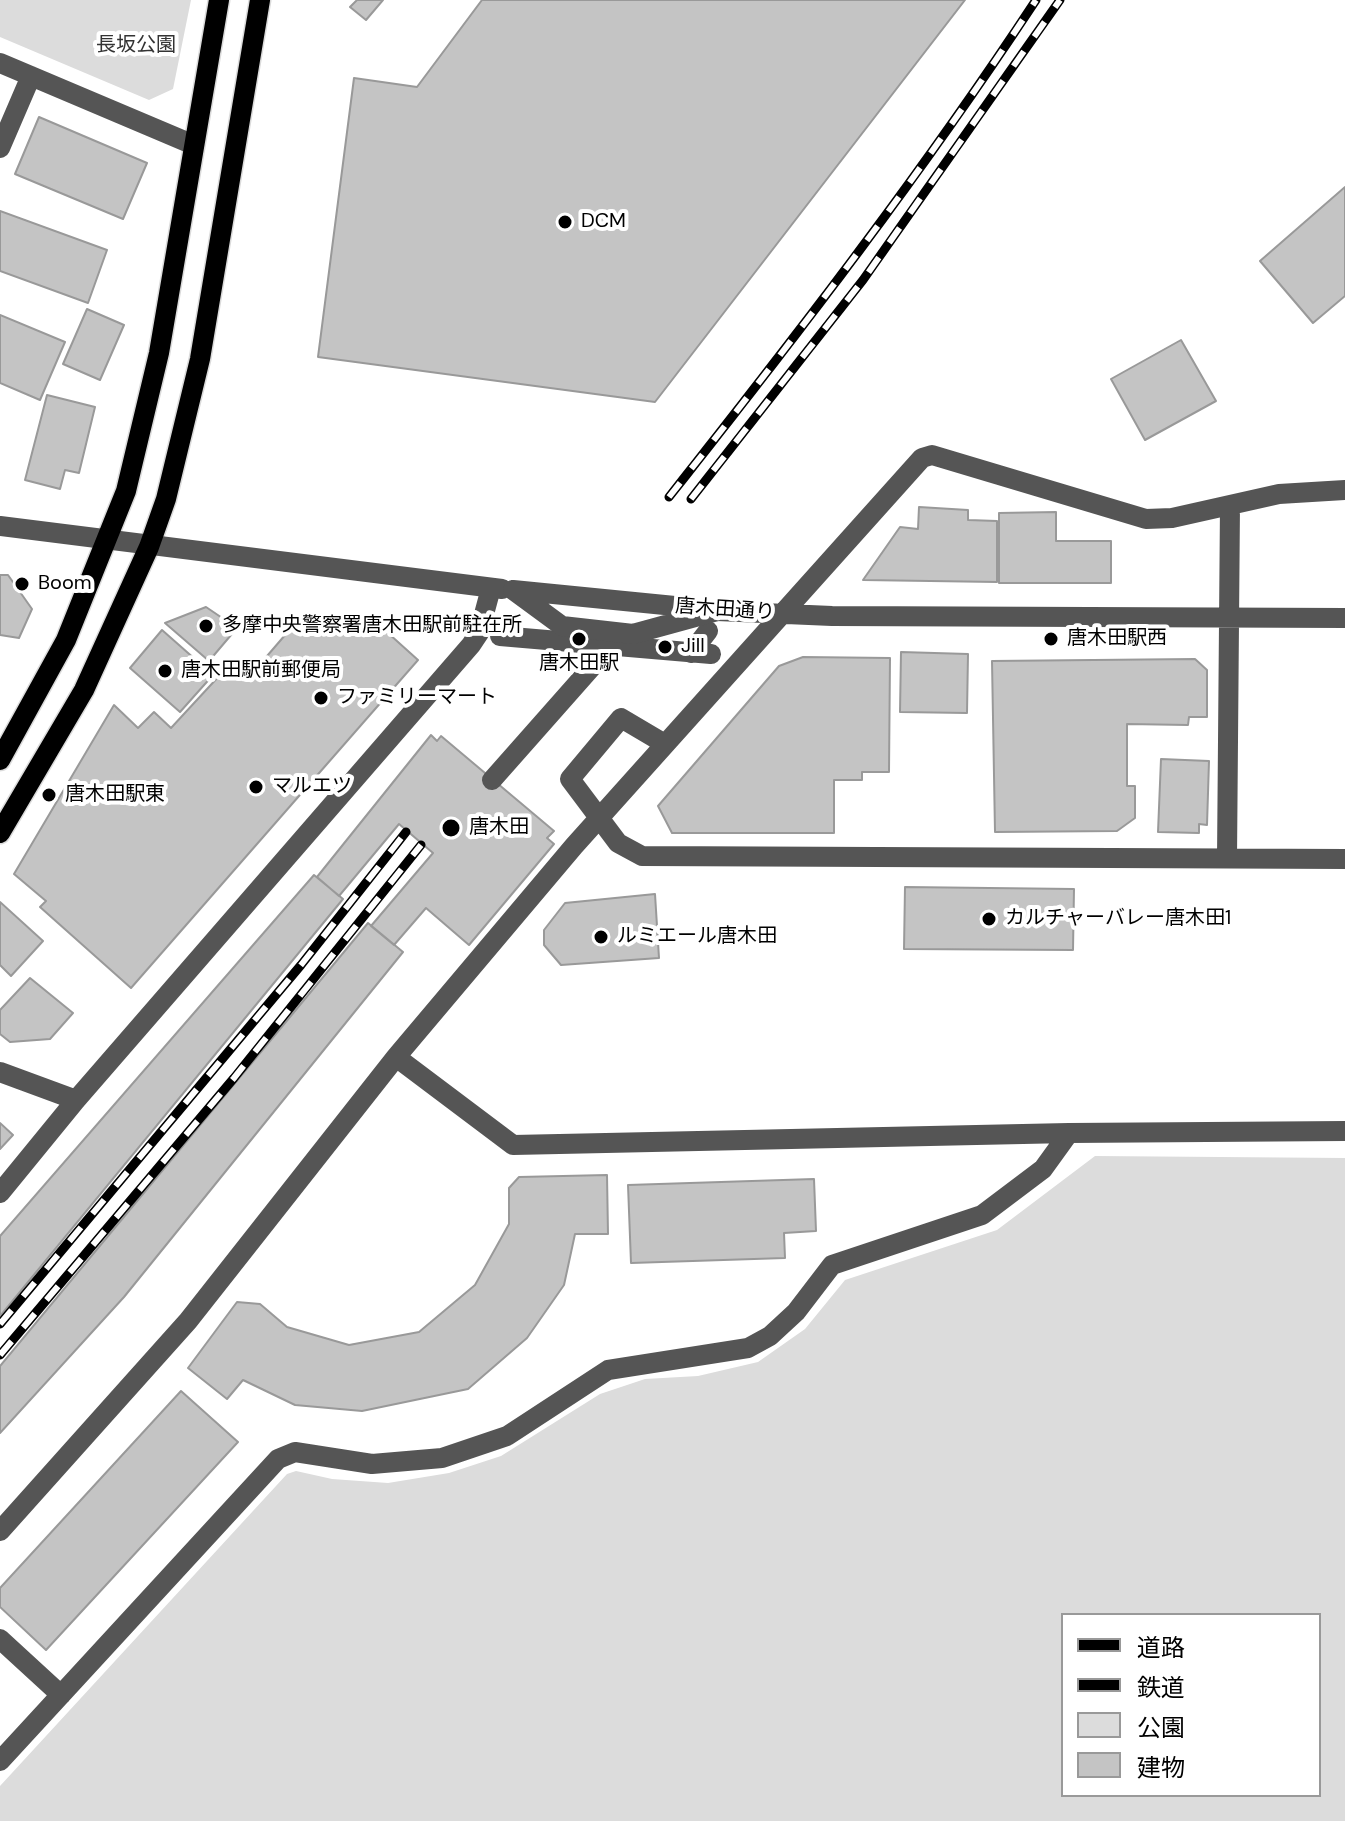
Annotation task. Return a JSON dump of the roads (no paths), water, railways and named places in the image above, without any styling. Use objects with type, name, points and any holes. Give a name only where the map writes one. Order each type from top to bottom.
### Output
[{"type":"main road","points":[[0,760],[46,680],[109,540],[137,452],[159,353],[219,0]]},
{"type":"main road","points":[[0,833],[84,690],[149,547],[181,449],[200,359],[260,0]]},
{"type":"street","points":[[0,63],[194,145]]},
{"type":"street","points":[[0,148],[31,76]]},
{"type":"street","points":[[0,1531],[188,1321],[396,1057],[598,820],[779,614],[922,458],[932,455],[1146,519],[1172,518],[1279,494],[1345,490]]},
{"type":"street","points":[[1227,858],[1230,505]]},
{"type":"street","name":"唐木田通り","points":[[0,526],[491,588],[717,611],[1345,618]]},
{"type":"street","points":[[0,1193],[76,1100],[471,645],[479,633],[491,588]]},
{"type":"street","points":[[513,590],[562,626],[633,634],[717,611]]},
{"type":"street","points":[[500,636],[701,653],[708,631]]},
{"type":"street","points":[[492,780],[612,644]]},
{"type":"street","points":[[665,744],[621,718],[570,779],[618,843],[642,856],[1345,859]]},
{"type":"street","points":[[396,1057],[513,1145],[1069,1133],[1345,1131]]},
{"type":"street","points":[[0,1072],[76,1100]]},
{"type":"street","points":[[0,1761],[278,1459],[295,1452],[372,1464],[442,1458],[507,1436],[608,1370],[748,1348],[770,1336],[796,1312],[832,1265],[982,1215],[1043,1169],[1069,1133]]},
{"type":"street","points":[[0,1639],[61,1695]]},
{"type":"railway","points":[[669,497],[858,252],[1036,0]]},
{"type":"railway","points":[[691,499],[863,280],[1060,0]]},
{"type":"railway","points":[[0,1324],[301,965],[406,832]]},
{"type":"railway","points":[[0,1355],[234,1078],[421,845]]},
{"type":"place","name":"DCM","points":[[565,222]]},
{"type":"place","name":"Boom","points":[[22,584]]},
{"type":"place","name":"多摩中央警察署唐木田駅前駐在所","points":[[206,626]]},
{"type":"place","name":"唐木田駅","points":[[579,639]]},
{"type":"place","name":"唐木田駅西","points":[[1051,639]]},
{"type":"place","name":"Jill","points":[[665,647]]},
{"type":"place","name":"唐木田駅前郵便局","points":[[165,671]]},
{"type":"place","name":"ファミリーマート","points":[[321,698]]},
{"type":"place","name":"マルエツ","points":[[256,787]]},
{"type":"place","name":"唐木田駅東","points":[[49,795]]},
{"type":"place","name":"唐木田","points":[[451,828]]},
{"type":"place","name":"カルチャーバレー唐木田1","points":[[989,919]]},
{"type":"place","name":"ルミエール唐木田","points":[[601,937]]},
{"type":"park label","name":"長坂公園","points":[[136,46]]}]
